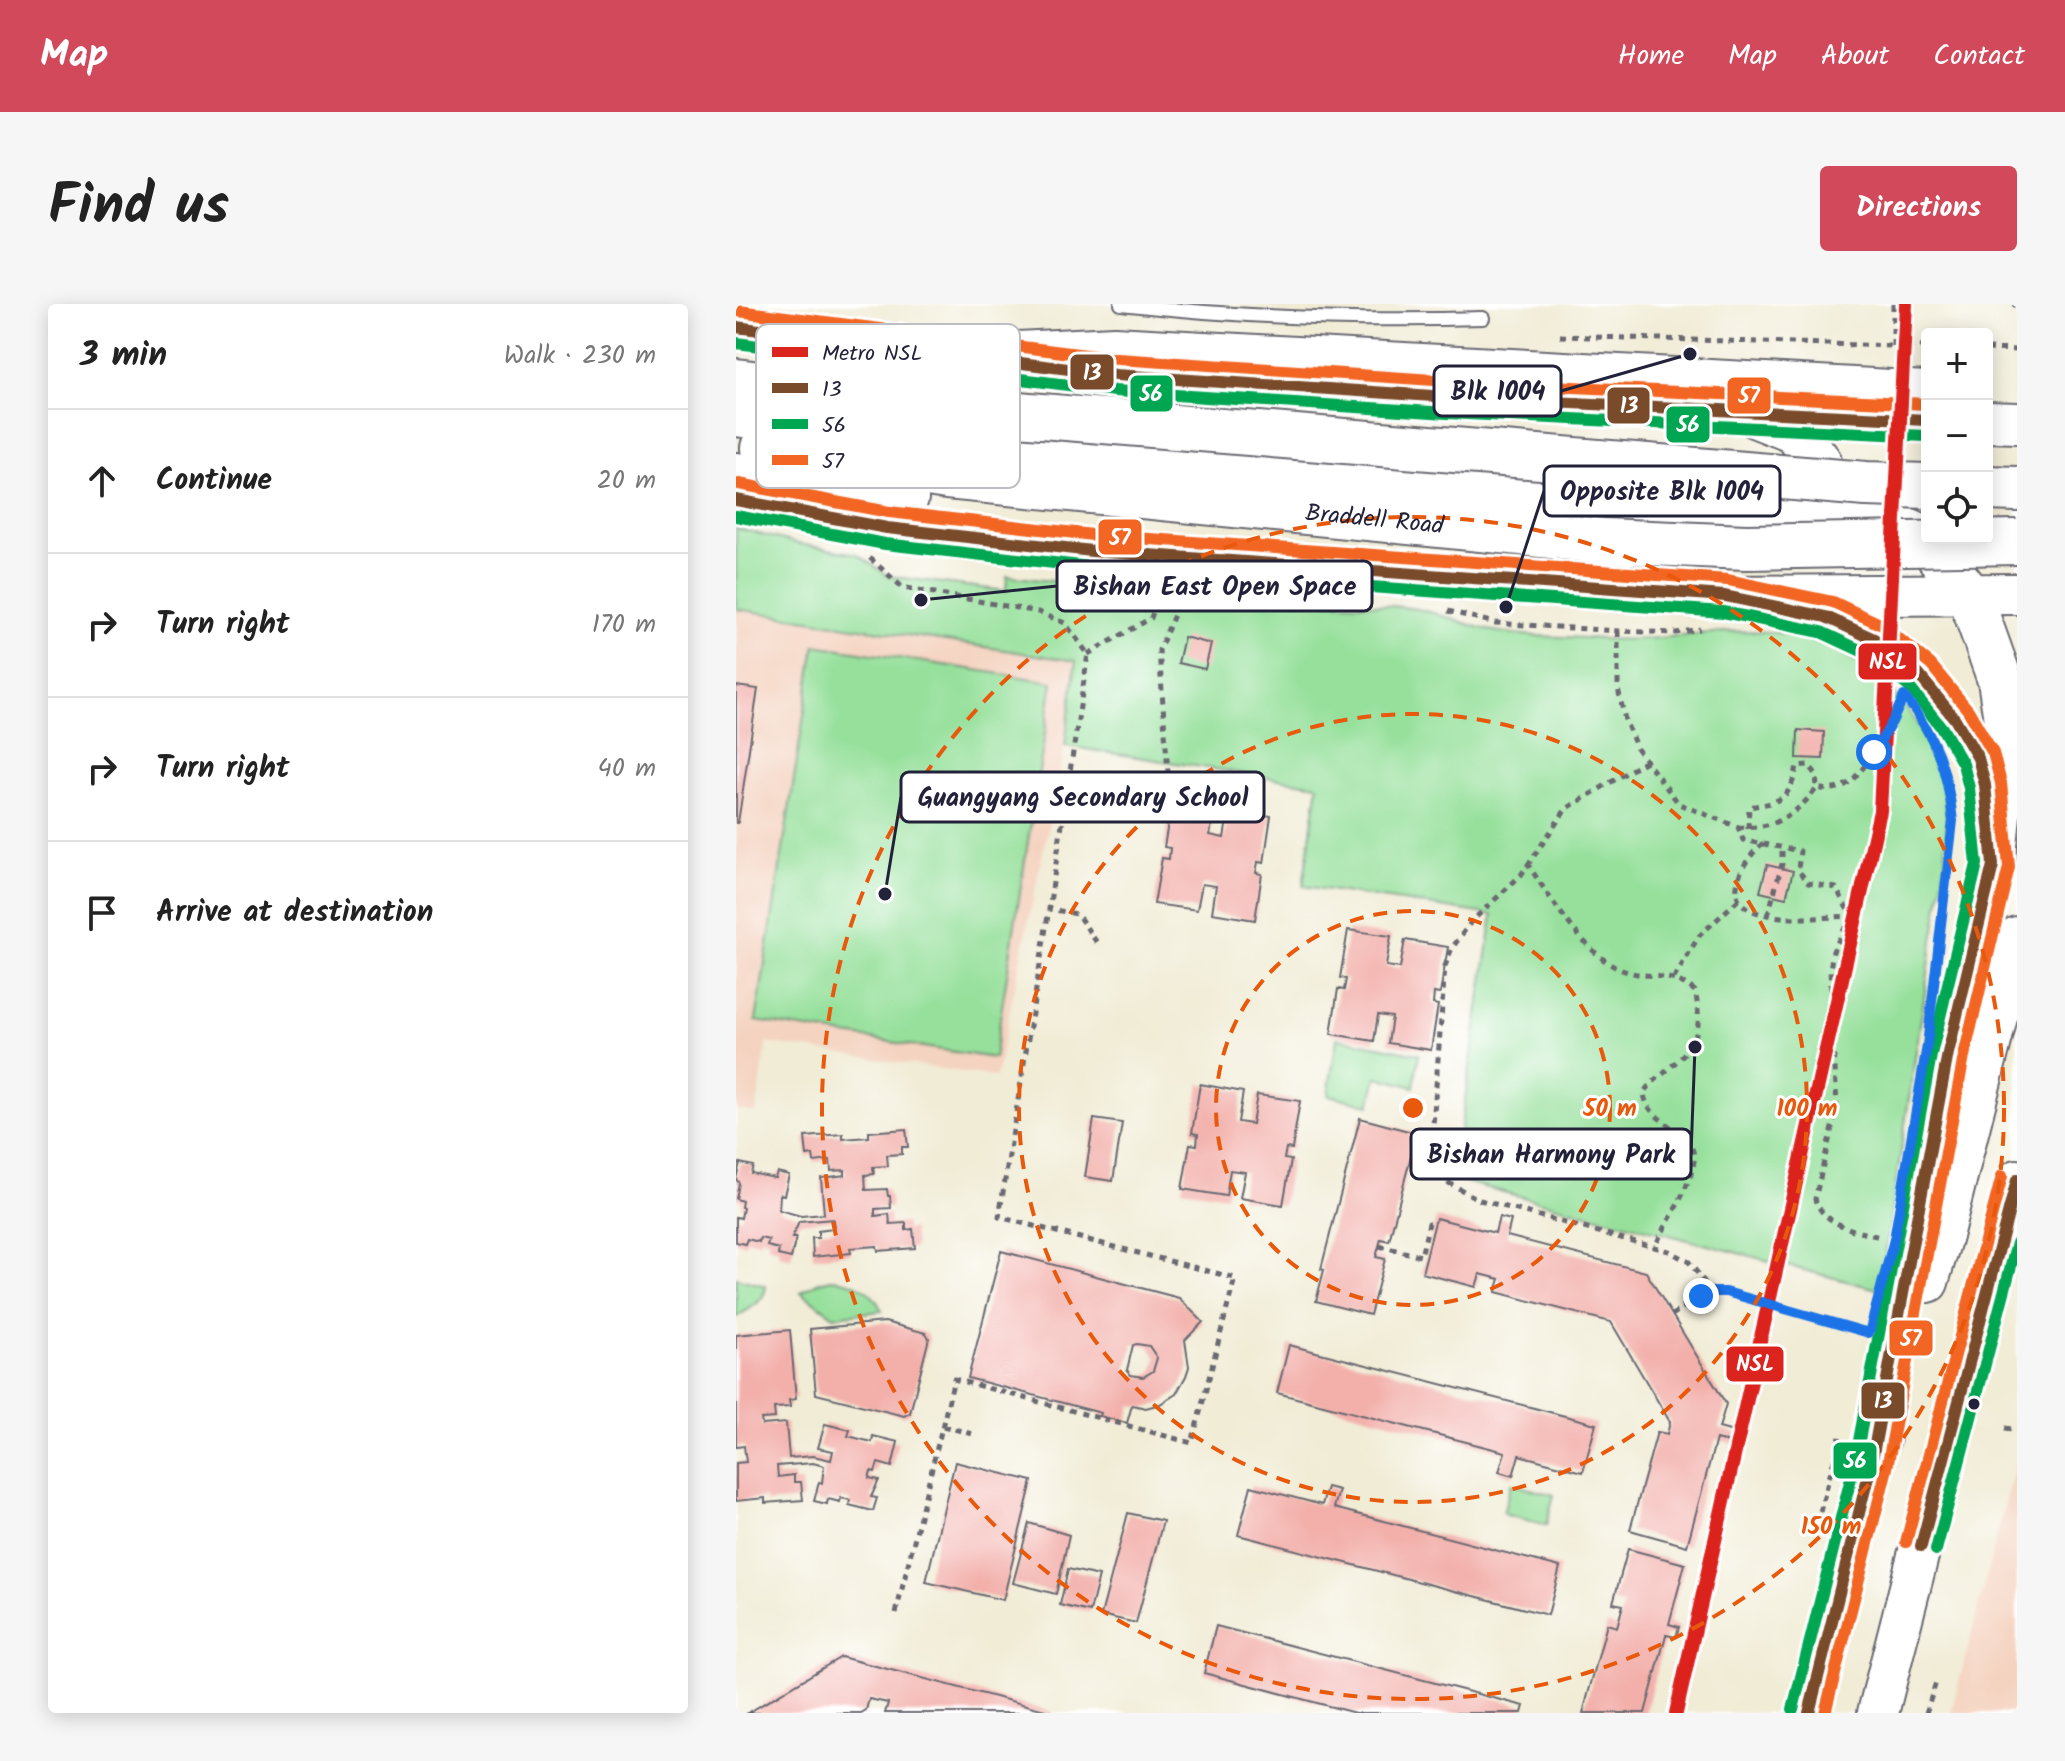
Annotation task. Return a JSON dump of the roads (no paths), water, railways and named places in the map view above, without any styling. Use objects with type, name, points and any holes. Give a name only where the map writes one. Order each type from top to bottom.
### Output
[{"type":"highway","points":[[736,381],[756,384]]},
{"type":"highway","points":[[1744,411],[1795,431],[1819,462],[1815,489],[1803,506]]},
{"type":"highway","points":[[736,414],[756,417]]},
{"type":"highway","points":[[1020,414],[1866,484],[1921,486]]},
{"type":"highway","points":[[736,444],[756,448]]},
{"type":"highway","points":[[1020,449],[1447,487],[1803,506],[1881,518],[1925,538],[1970,596],[2000,680],[2007,726],[1993,865]]},
{"type":"highway","points":[[736,475],[756,478]]},
{"type":"highway","points":[[818,488],[843,492],[946,490]]},
{"type":"highway","points":[[937,488],[1283,530],[1746,547],[2017,542]]},
{"type":"highway","points":[[1993,488],[2017,489]]},
{"type":"main road","points":[[736,327],[756,330]]},
{"type":"main road","points":[[1020,352],[1114,347],[1921,392]]},
{"type":"main road","points":[[1020,363],[1116,375],[1448,397],[1921,420]]},
{"type":"main road","points":[[1993,395],[2017,395]]},
{"type":"main road","points":[[1993,422],[2017,423]]},
{"type":"main road","name":"Braddell Road","points":[[736,500],[887,528],[1715,612],[2017,594]]},
{"type":"main road","points":[[1715,612],[1826,617],[1874,639],[1919,675],[1955,719],[1978,758],[1985,785],[1993,865],[1948,1053],[1871,1465]]},
{"type":"main road","points":[[1809,1713],[1871,1465],[1943,1232],[2017,937]]},
{"type":"main road","points":[[1878,1713],[2017,1180]]},
{"type":"lane","points":[[1121,304],[1204,314],[1293,319],[1378,321],[1483,318]]},
{"type":"metro line","name":"NSL","points":[[1676,1713],[1880,811],[1906,304]]},
{"type":"place","name":"Blk 1004","points":[[1690,354]]},
{"type":"place","name":"Bishan East Open Space","points":[[921,600]]},
{"type":"place","name":"Opposite Blk 1004","points":[[1506,607]]},
{"type":"place","name":"Guangyang Secondary School","points":[[885,894]]},
{"type":"place","name":"Bishan Harmony Park","points":[[1695,1047]]}]
